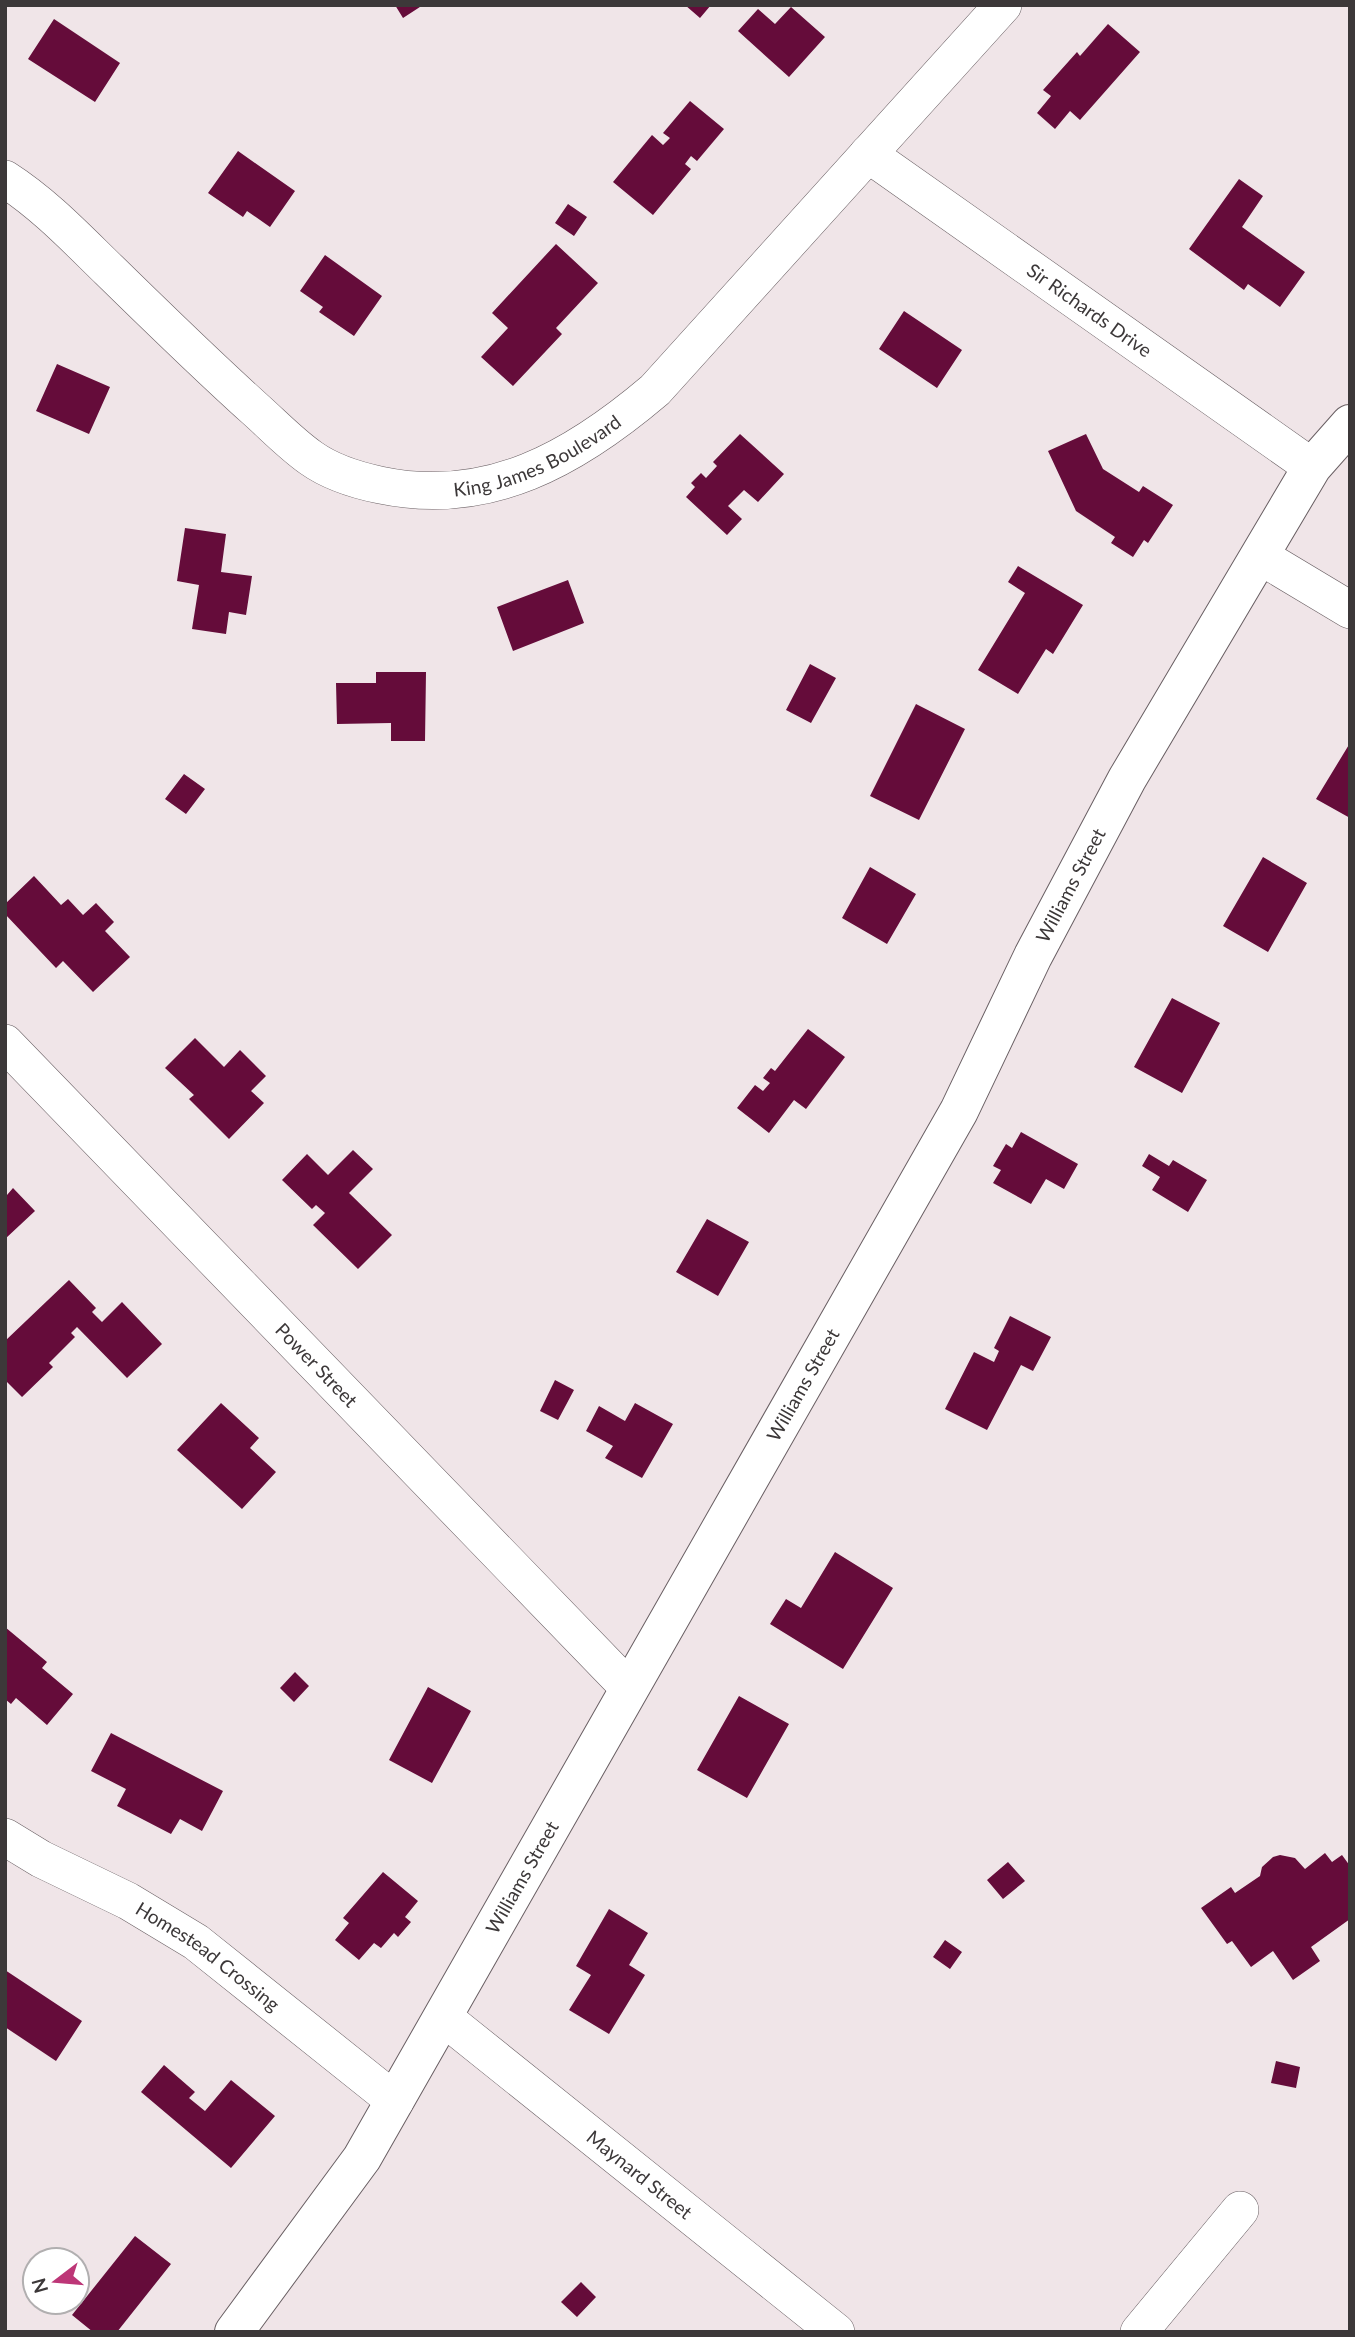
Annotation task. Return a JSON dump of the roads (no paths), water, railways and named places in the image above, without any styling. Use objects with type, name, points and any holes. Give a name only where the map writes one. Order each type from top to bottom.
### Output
[{"type":"street","name":"King James Boulevard","points":[[5,179],[62,225],[221,378],[312,458],[351,479],[398,489],[447,491],[491,485],[535,469],[582,447],[655,390],[1003,5]]},
{"type":"street","name":"Sir Richards Drive","points":[[868,154],[1312,467]]},
{"type":"street","name":"Williams Street","points":[[234,2332],[362,2158],[628,1687],[748,1484],[959,1111],[1033,956],[1127,779],[1312,467],[1350,424]]},
{"type":"street","points":[[1260,556],[1350,610]]},
{"type":"street","name":"Power Street","points":[[5,1043],[628,1687]]},
{"type":"street","name":"Homestead Crossing","points":[[5,1837],[41,1859],[128,1901],[196,1942],[395,2101]]},
{"type":"street","name":"Maynard Street","points":[[443,2017],[836,2332]]},
{"type":"street","points":[[1139,2332],[1240,2210]]}]
